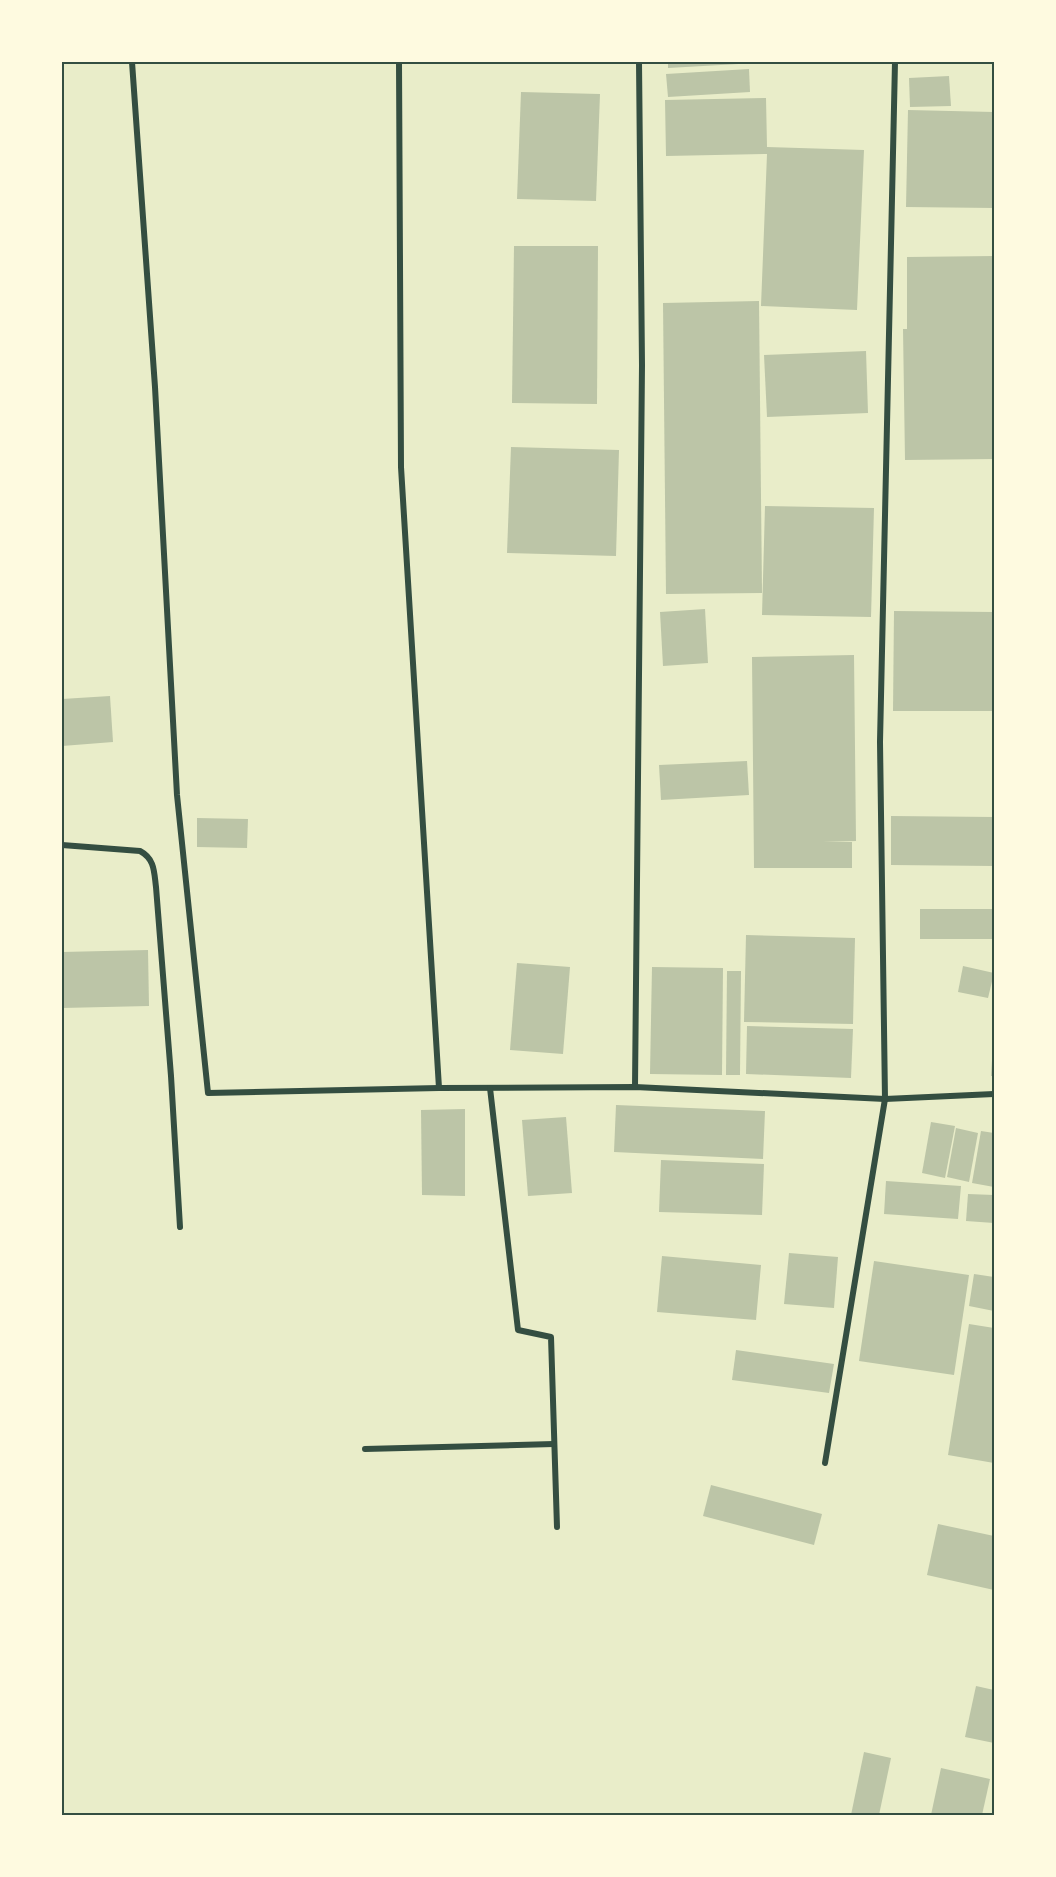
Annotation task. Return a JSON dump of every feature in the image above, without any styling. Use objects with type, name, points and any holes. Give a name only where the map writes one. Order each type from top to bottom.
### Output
[{"type":"street","points":[[132,62],[155,387],[177,795],[208,1093],[635,1087],[885,1099],[994,1094]]},
{"type":"street","points":[[399,62],[401,467],[439,1088]]},
{"type":"street","points":[[635,1087],[642,365],[639,62]]},
{"type":"street","points":[[825,1463],[885,1099],[880,742],[895,62]]},
{"type":"street","points":[[62,845],[140,851],[152,862],[171,1076],[180,1227]]},
{"type":"street","points":[[490,1088],[518,1330],[551,1337],[557,1527]]},
{"type":"street","points":[[365,1449],[554,1444]]},
{"type":"building","points":[[668,62],[756,62],[756,63],[668,68]]},
{"type":"building","points":[[749,69],[750,92],[668,97],[666,74]]},
{"type":"building","points":[[949,76],[951,106],[910,107],[909,78]]},
{"type":"building","points":[[521,92],[600,94],[596,201],[517,199]]},
{"type":"building","points":[[766,98],[767,147],[864,150],[857,310],[761,306],[767,154],[666,156],[665,100]]},
{"type":"building","points":[[908,110],[994,112],[994,208],[906,207]]},
{"type":"building","points":[[514,246],[598,246],[597,404],[512,403]]},
{"type":"building","points":[[994,256],[994,459],[905,460],[903,329],[907,329],[907,257]]},
{"type":"building","points":[[759,301],[762,593],[666,594],[663,303]]},
{"type":"building","points":[[866,351],[868,413],[767,417],[764,355]]},
{"type":"building","points":[[511,447],[619,450],[616,556],[507,553]]},
{"type":"building","points":[[765,506],[874,508],[871,617],[762,615]]},
{"type":"building","points":[[705,609],[708,663],[663,666],[660,612]]},
{"type":"building","points":[[894,611],[994,612],[994,711],[893,711]]},
{"type":"building","points":[[854,655],[856,841],[823,842],[852,842],[852,868],[754,868],[752,657]]},
{"type":"building","points":[[110,696],[113,742],[62,746],[62,699]]},
{"type":"building","points":[[747,761],[749,795],[661,800],[659,765]]},
{"type":"building","points":[[891,816],[994,817],[994,866],[891,865]]},
{"type":"building","points":[[197,818],[248,819],[247,848],[197,847]]},
{"type":"building","points":[[920,909],[994,909],[994,939],[920,939]]},
{"type":"building","points":[[746,935],[855,938],[853,1024],[744,1022]]},
{"type":"building","points":[[148,950],[149,1006],[62,1008],[62,952]]},
{"type":"building","points":[[517,963],[570,967],[563,1054],[510,1050]]},
{"type":"building","points":[[963,966],[994,973],[988,998],[958,992]]},
{"type":"building","points":[[652,967],[723,968],[722,1075],[650,1074]]},
{"type":"building","points":[[727,971],[741,971],[740,1075],[726,1075]]},
{"type":"building","points":[[747,1026],[853,1029],[851,1078],[746,1074]]},
{"type":"building","points":[[993,1045],[994,1076],[991,1076]]},
{"type":"building","points":[[616,1105],[765,1111],[763,1159],[614,1152]]},
{"type":"building","points":[[465,1109],[465,1196],[422,1195],[421,1110]]},
{"type":"building","points":[[566,1117],[572,1193],[528,1196],[522,1120]]},
{"type":"building","points":[[931,1122],[955,1126],[945,1178],[922,1173]]},
{"type":"building","points":[[956,1128],[978,1133],[969,1182],[947,1177]]},
{"type":"building","points":[[981,1131],[994,1133],[994,1187],[972,1183]]},
{"type":"building","points":[[661,1160],[764,1164],[762,1215],[659,1212]]},
{"type":"building","points":[[886,1181],[961,1186],[958,1219],[884,1214]]},
{"type":"building","points":[[968,1194],[994,1195],[994,1223],[966,1221]]},
{"type":"building","points":[[789,1253],[838,1257],[834,1308],[784,1304]]},
{"type":"building","points":[[662,1256],[761,1265],[756,1320],[657,1312]]},
{"type":"building","points":[[874,1261],[969,1275],[954,1375],[859,1361]]},
{"type":"building","points":[[974,1274],[994,1277],[994,1311],[969,1306]]},
{"type":"building","points":[[969,1324],[994,1328],[994,1463],[948,1455]]},
{"type":"building","points":[[736,1350],[834,1364],[829,1393],[732,1380]]},
{"type":"building","points":[[711,1485],[822,1514],[814,1545],[703,1516]]},
{"type":"building","points":[[938,1524],[994,1536],[994,1590],[927,1575]]},
{"type":"building","points":[[976,1686],[994,1690],[994,1743],[965,1737]]},
{"type":"building","points":[[864,1752],[891,1758],[879,1815],[851,1815]]},
{"type":"building","points":[[941,1768],[990,1779],[982,1815],[931,1815]]}]
